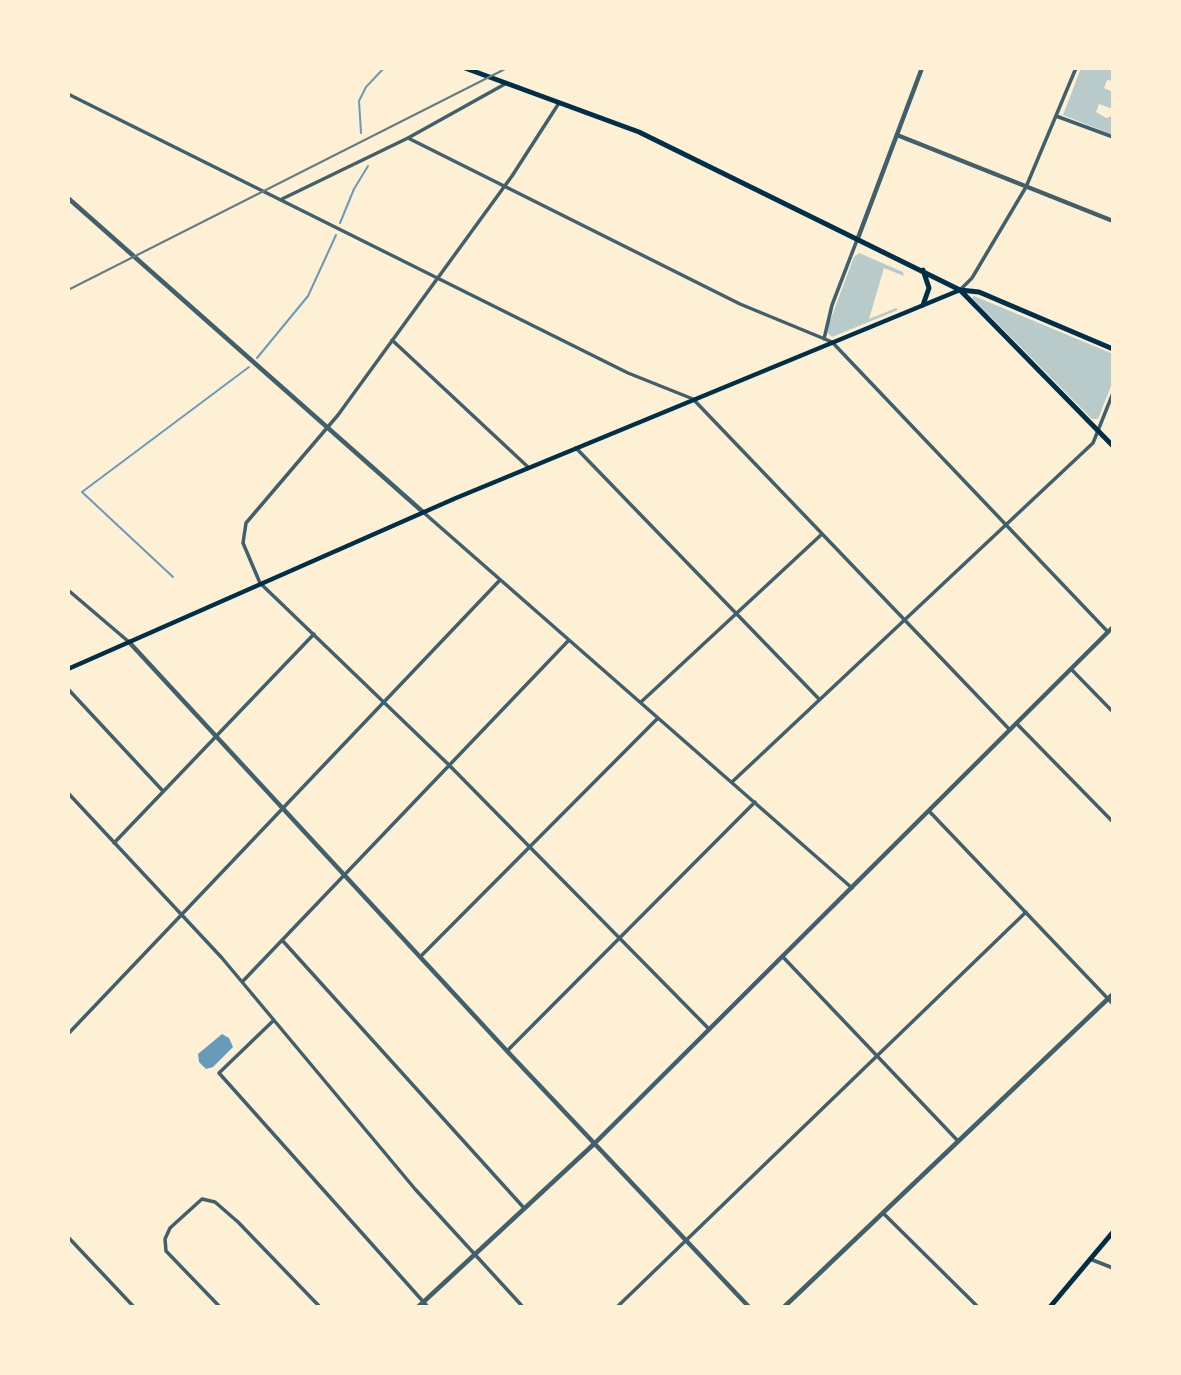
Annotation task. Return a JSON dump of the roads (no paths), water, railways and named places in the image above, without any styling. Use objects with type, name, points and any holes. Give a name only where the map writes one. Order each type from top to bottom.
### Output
[{"type":"main road","points":[[465,68],[639,132],[960,290],[1113,446]]},
{"type":"main road","points":[[923,270],[929,288],[923,305]]},
{"type":"main road","points":[[68,668],[528,467],[960,290],[979,292],[1113,348]]},
{"type":"main road","points":[[1050,1307],[1113,1231]]},
{"type":"street","points":[[824,339],[832,305],[922,68]]},
{"type":"street","points":[[960,290],[972,278],[1026,187],[1076,68]]},
{"type":"street","points":[[281,200],[408,138],[507,83]]},
{"type":"street","points":[[68,94],[657,387],[693,399],[1010,730]]},
{"type":"street","points":[[560,102],[505,185],[328,429],[246,523],[243,542],[260,583],[449,765],[709,1029]]},
{"type":"street","points":[[1056,116],[1113,137]]},
{"type":"street","points":[[897,135],[1113,221]]},
{"type":"street","points":[[408,138],[740,304],[832,342],[1108,632]]},
{"type":"street","points":[[68,198],[852,888]]},
{"type":"street","points":[[392,340],[528,467]]},
{"type":"street","points":[[732,782],[1093,443],[1113,393]]},
{"type":"street","points":[[576,448],[819,699]]},
{"type":"street","points":[[641,702],[822,534]]},
{"type":"street","points":[[68,1034],[500,580]]},
{"type":"street","points":[[68,590],[129,642],[507,1051],[749,1307]]},
{"type":"street","points":[[418,1307],[594,1144],[1113,627]]},
{"type":"street","points":[[114,843],[314,634]]},
{"type":"street","points":[[243,981],[569,640]]},
{"type":"street","points":[[1071,669],[1113,712]]},
{"type":"street","points":[[68,689],[162,790]]},
{"type":"street","points":[[420,957],[528,845],[658,718]]},
{"type":"street","points":[[1016,723],[1113,822]]},
{"type":"street","points":[[68,793],[243,981],[473,1255],[523,1307]]},
{"type":"street","points":[[507,1051],[755,802]]},
{"type":"street","points":[[929,811],[1113,1004]]},
{"type":"street","points":[[617,1307],[1026,912]]},
{"type":"street","points":[[282,940],[524,1208]]},
{"type":"street","points":[[782,956],[958,1141]]},
{"type":"street","points":[[784,1307],[1113,994]]},
{"type":"street","points":[[274,1020],[219,1073],[428,1307]]},
{"type":"street","points":[[220,1307],[166,1251],[170,1228],[202,1199],[215,1202],[320,1307]]},
{"type":"street","points":[[883,1213],[978,1307]]},
{"type":"street","points":[[68,1237],[134,1307]]},
{"type":"street","points":[[1090,1259],[1113,1268]]},
{"type":"water","points":[[222,1034],[229,1038],[233,1047],[213,1067],[206,1069],[199,1062],[198,1054]]},
{"type":"waterway","points":[[361,133],[359,101],[366,87],[384,68]]},
{"type":"waterway","points":[[340,223],[354,189],[368,166]]},
{"type":"waterway","points":[[257,358],[308,296],[336,235]]},
{"type":"waterway","points":[[173,577],[82,492],[249,367]]},
{"type":"railway","points":[[68,290],[507,68]]}]
